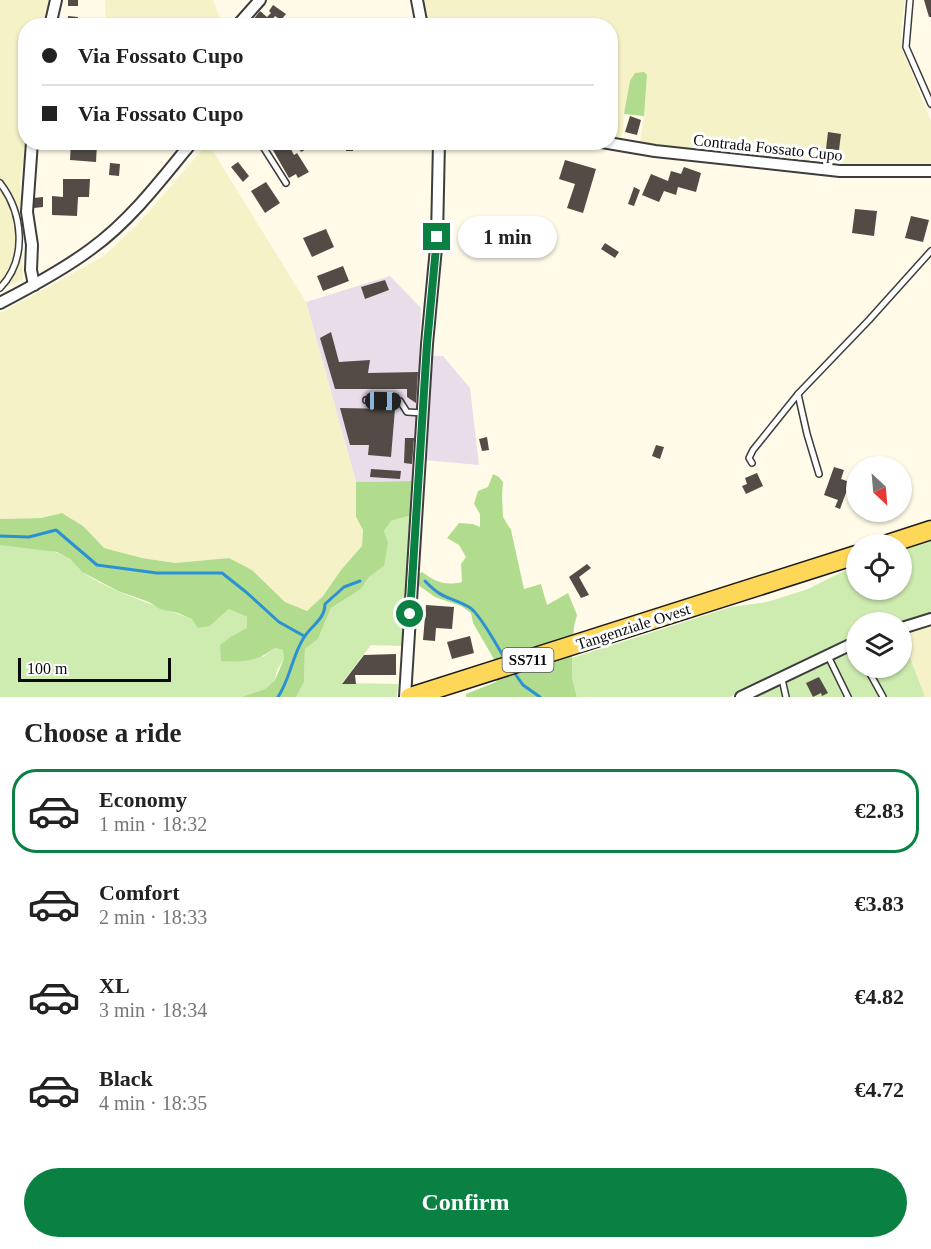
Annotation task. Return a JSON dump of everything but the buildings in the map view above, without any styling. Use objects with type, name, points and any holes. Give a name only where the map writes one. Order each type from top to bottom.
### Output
[{"type":"main road","points":[[912,536],[931,530]]},
{"type":"main road","name":"Tangenziale Ovest","points":[[407,697],[846,558]]},
{"type":"street","points":[[52,18],[56,0]]},
{"type":"street","points":[[244,18],[260,0]]},
{"type":"street","points":[[417,0],[420,18]]},
{"type":"street","name":"Contrada Fossato Cupo","points":[[618,145],[655,151],[840,171],[931,171]]},
{"type":"street","points":[[31,150],[27,213],[32,245],[31,270],[34,285]]},
{"type":"street","points":[[0,303],[92,249],[145,200],[186,150]]},
{"type":"street","points":[[407,697],[423,413],[437,237],[440,150]]},
{"type":"street","points":[[912,625],[931,619]]},
{"type":"street","points":[[741,697],[846,648]]},
{"type":"lane","points":[[910,0],[906,47],[931,104]]},
{"type":"lane","points":[[265,150],[286,183]]},
{"type":"lane","points":[[0,183],[13,207],[20,236],[15,263],[0,288]]},
{"type":"lane","points":[[752,463],[749,459],[753,450],[798,394],[869,321],[931,251]]},
{"type":"lane","points":[[798,394],[819,474]]},
{"type":"lane","points":[[366,400],[400,401],[407,412],[423,413]]},
{"type":"lane","points":[[828,656],[848,697]]},
{"type":"lane","points":[[873,678],[883,697]]},
{"type":"lane","points":[[782,679],[786,697]]},
{"type":"shaded area","points":[[0,0],[49,0],[44,18],[18,18],[18,150],[25,150],[20,182],[23,279],[0,291]]},
{"type":"shaded area","points":[[105,0],[213,0],[220,18],[106,18]]},
{"type":"shaded area","points":[[423,0],[905,0],[901,30],[902,49],[931,121],[931,164],[820,164],[640,142],[647,75],[624,114],[623,132],[618,139],[618,18],[427,18]]},
{"type":"shaded area","points":[[202,150],[212,150],[306,302],[356,482],[356,517],[363,530],[362,546],[323,596],[307,611],[285,602],[252,570],[229,558],[175,563],[142,558],[103,548],[83,526],[62,513],[41,518],[0,519],[0,313],[104,256],[140,222]]},
{"type":"shaded area","points":[[390,276],[421,308],[419,356],[443,356],[470,388],[479,465],[413,459],[412,481],[356,482],[306,302]]},
{"type":"shaded area","points":[[931,625],[931,697],[925,697],[912,660],[912,630]]},
{"type":"green space","points":[[644,72],[647,75],[644,116],[624,114],[630,81],[635,73]]},
{"type":"green space","points":[[493,474],[503,482],[503,517],[511,530],[524,589],[541,584],[547,605],[568,593],[577,615],[574,626],[572,678],[577,697],[466,697],[466,694],[496,682],[502,673],[473,623],[471,613],[461,606],[435,597],[418,585],[417,575],[422,572],[440,582],[450,584],[462,582],[461,564],[466,557],[459,545],[447,538],[459,523],[480,527],[480,514],[474,504],[478,491],[488,487]]},
{"type":"green space","points":[[412,481],[412,515],[391,521],[384,531],[388,543],[384,566],[369,577],[361,589],[331,608],[318,639],[305,649],[304,682],[296,697],[241,697],[265,689],[275,680],[284,659],[283,650],[275,648],[250,660],[221,661],[220,645],[247,628],[247,617],[229,609],[210,626],[198,628],[192,619],[160,609],[82,572],[70,559],[57,552],[0,545],[0,519],[41,518],[62,513],[83,526],[104,548],[142,558],[175,563],[229,558],[252,570],[285,602],[307,611],[323,596],[362,546],[363,530],[356,517],[356,482]]},
{"type":"green space","points":[[412,515],[402,646],[371,645],[342,683],[398,684],[397,697],[296,697],[304,682],[305,649],[318,639],[331,608],[361,589],[369,577],[383,566],[384,531],[391,521]]},
{"type":"green space","points":[[931,540],[931,615],[912,619],[912,612],[846,612],[846,642],[730,697],[577,697],[572,678],[572,658],[731,607],[767,602],[808,589],[846,570],[846,600],[912,600],[912,547]]},
{"type":"green space","points":[[0,545],[35,548],[62,555],[70,559],[85,574],[104,585],[210,626],[229,609],[247,617],[248,628],[232,636],[263,657],[275,648],[283,650],[284,659],[277,670],[275,680],[265,689],[241,697],[0,697]]},
{"type":"green space","points":[[846,653],[846,678],[912,678],[912,662],[925,697],[753,697]]},
{"type":"waterway","points":[[0,536],[29,537],[56,530],[97,565],[157,573],[222,573],[279,622],[304,636]]},
{"type":"waterway","points":[[278,697],[299,646],[323,614],[325,604],[344,587],[360,581]]},
{"type":"waterway","points":[[425,581],[442,595],[473,610],[489,631],[506,661]]},
{"type":"waterway","points":[[513,671],[523,685],[540,697]]},
{"type":"route","points":[[410,614],[427,344],[437,237]]}]
